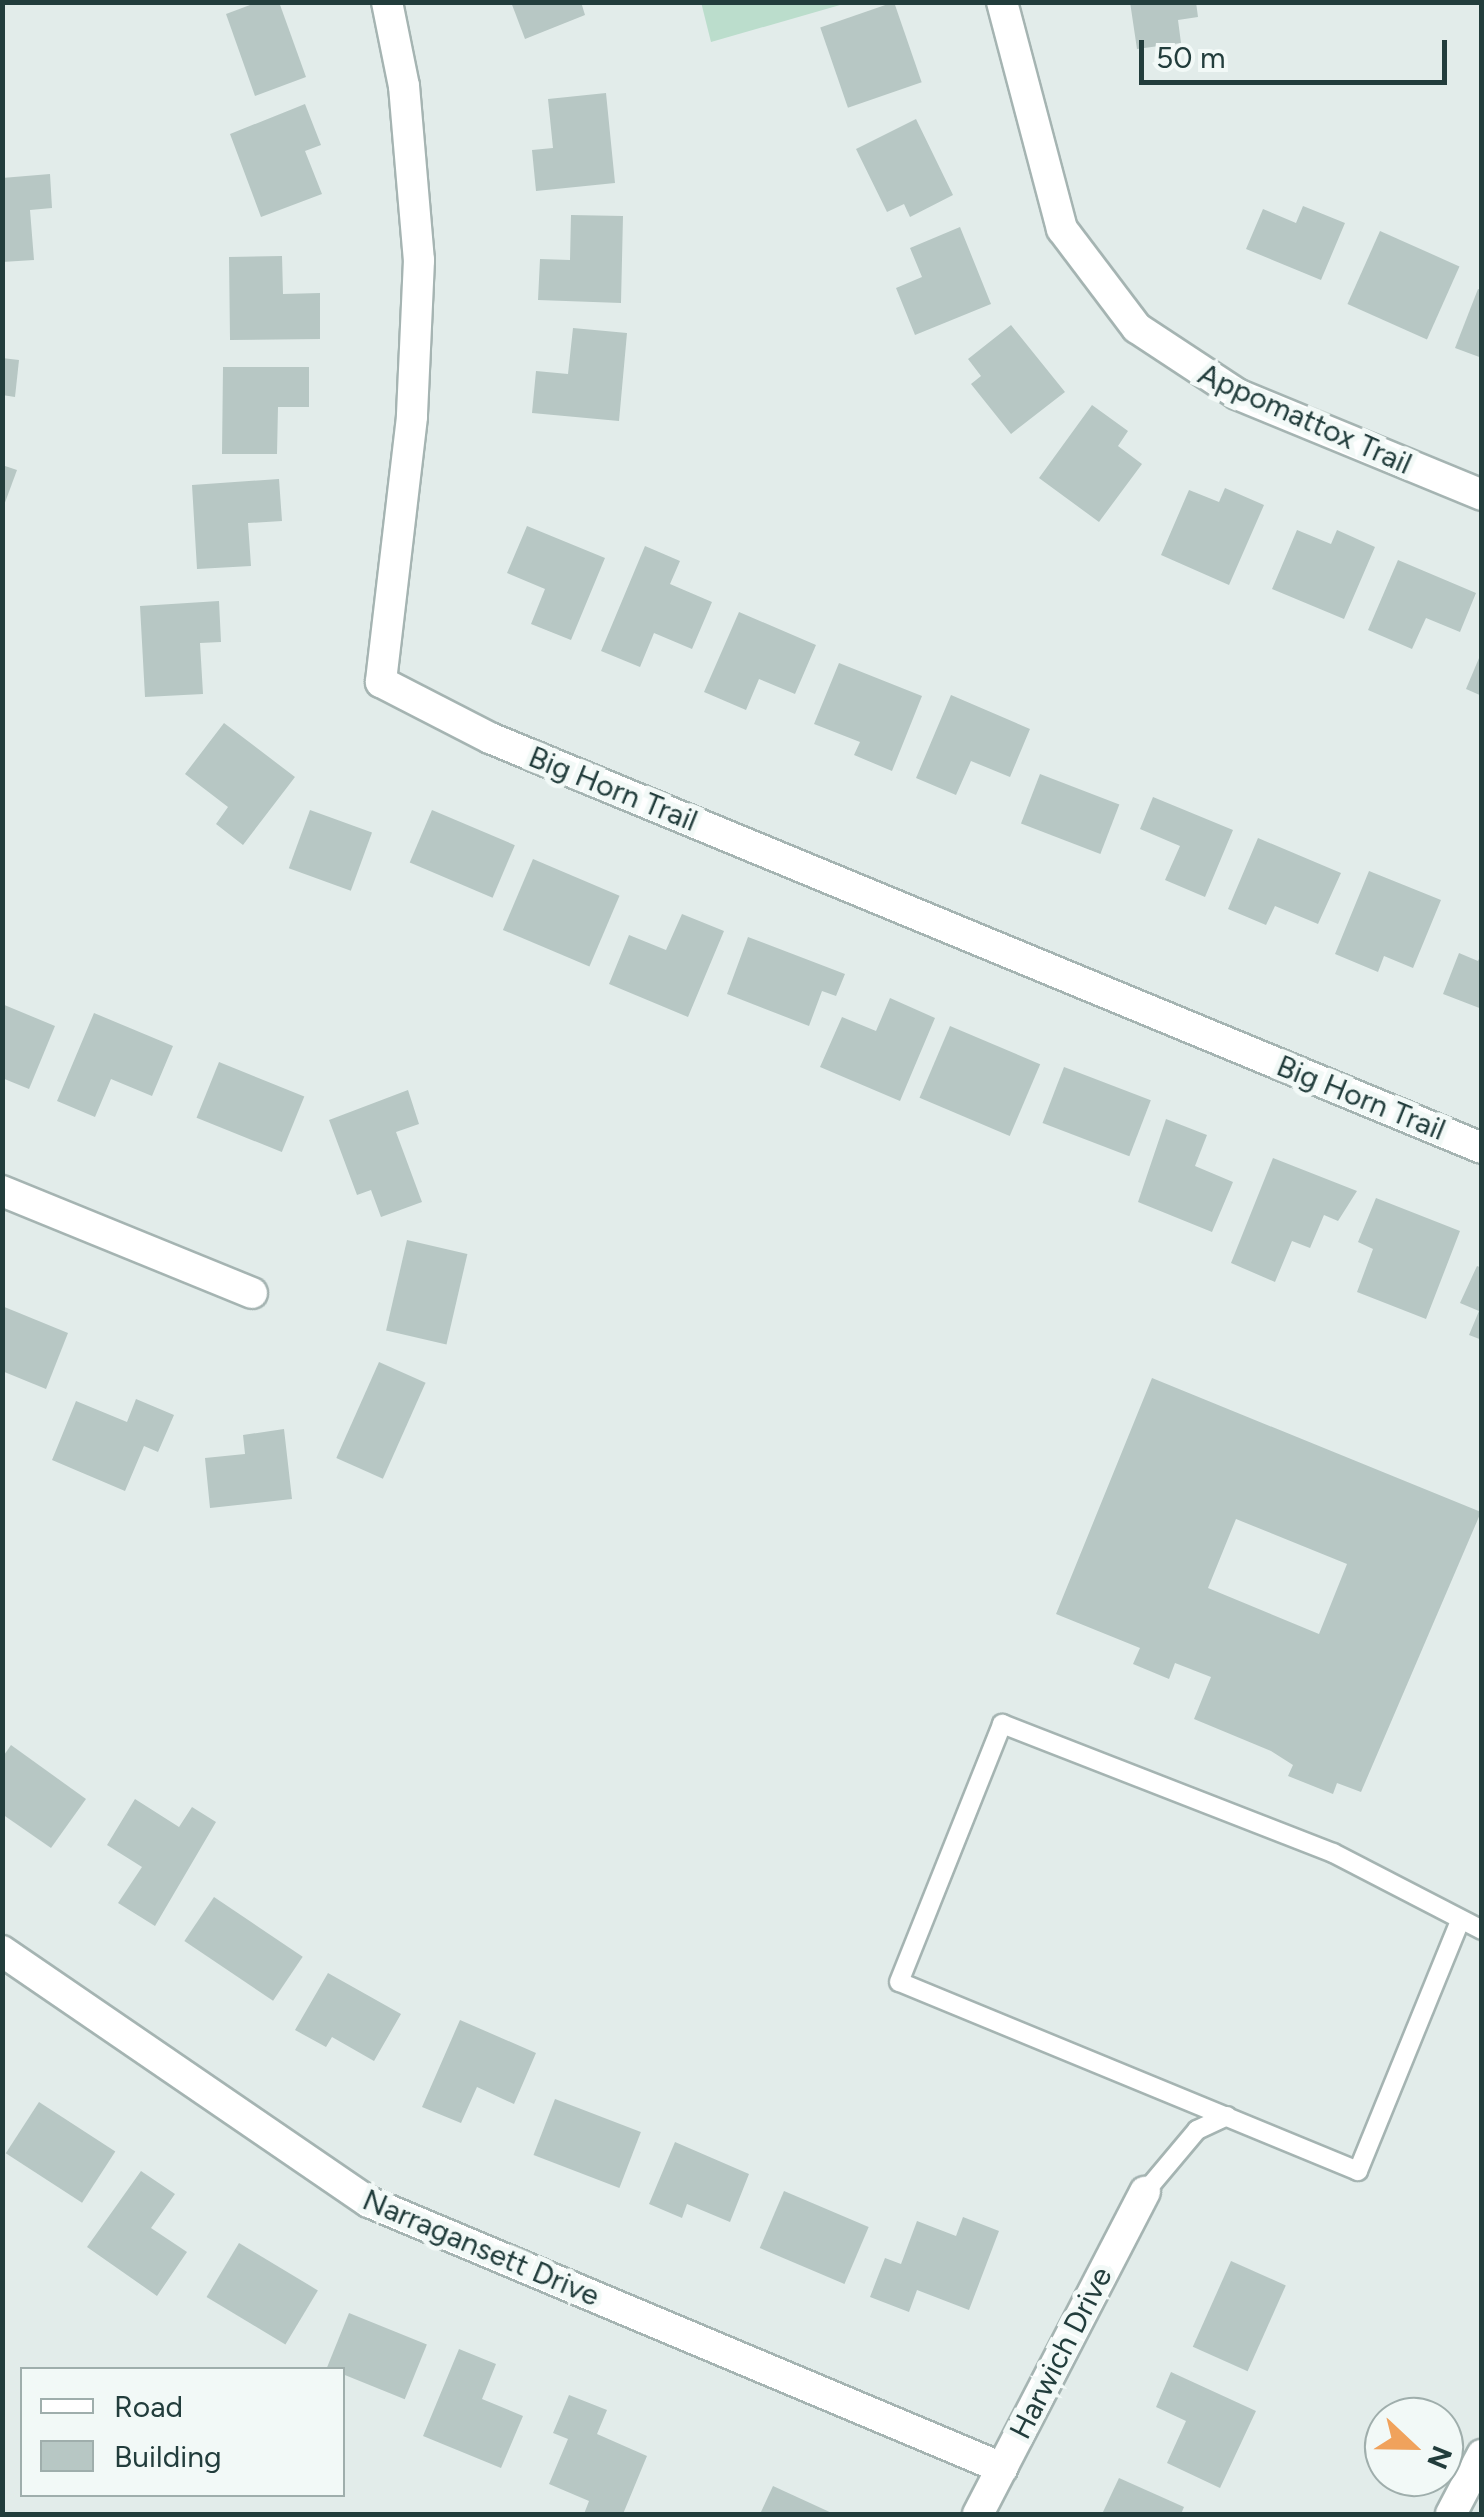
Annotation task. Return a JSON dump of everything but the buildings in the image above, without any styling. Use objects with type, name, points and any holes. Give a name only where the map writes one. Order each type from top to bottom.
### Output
[{"type":"street","name":"Big Horn Trail","points":[[387,2],[404,86],[418,260],[412,417],[380,682],[490,738],[1482,1148]]},
{"type":"street","name":"Appomattox Trail","points":[[1002,2],[1062,229],[1137,328],[1220,386],[1482,495]]},
{"type":"street","points":[[2,1191],[252,1293]]},
{"type":"street","name":"Narragansett Drive","points":[[2,1951],[262,2136],[369,2202],[1002,2468]]},
{"type":"street","name":"Harwich Drive","points":[[978,2514],[1144,2192]]},
{"type":"street","points":[[1451,2514],[1482,2455]]},
{"type":"lane","points":[[1460,1921],[1358,2171],[899,1982],[1002,1724],[1333,1853],[1482,1930]]},
{"type":"lane","points":[[1144,2192],[1198,2130],[1227,2116]]},
{"type":"green space","points":[[701,2],[847,2],[847,3],[711,42]]}]
